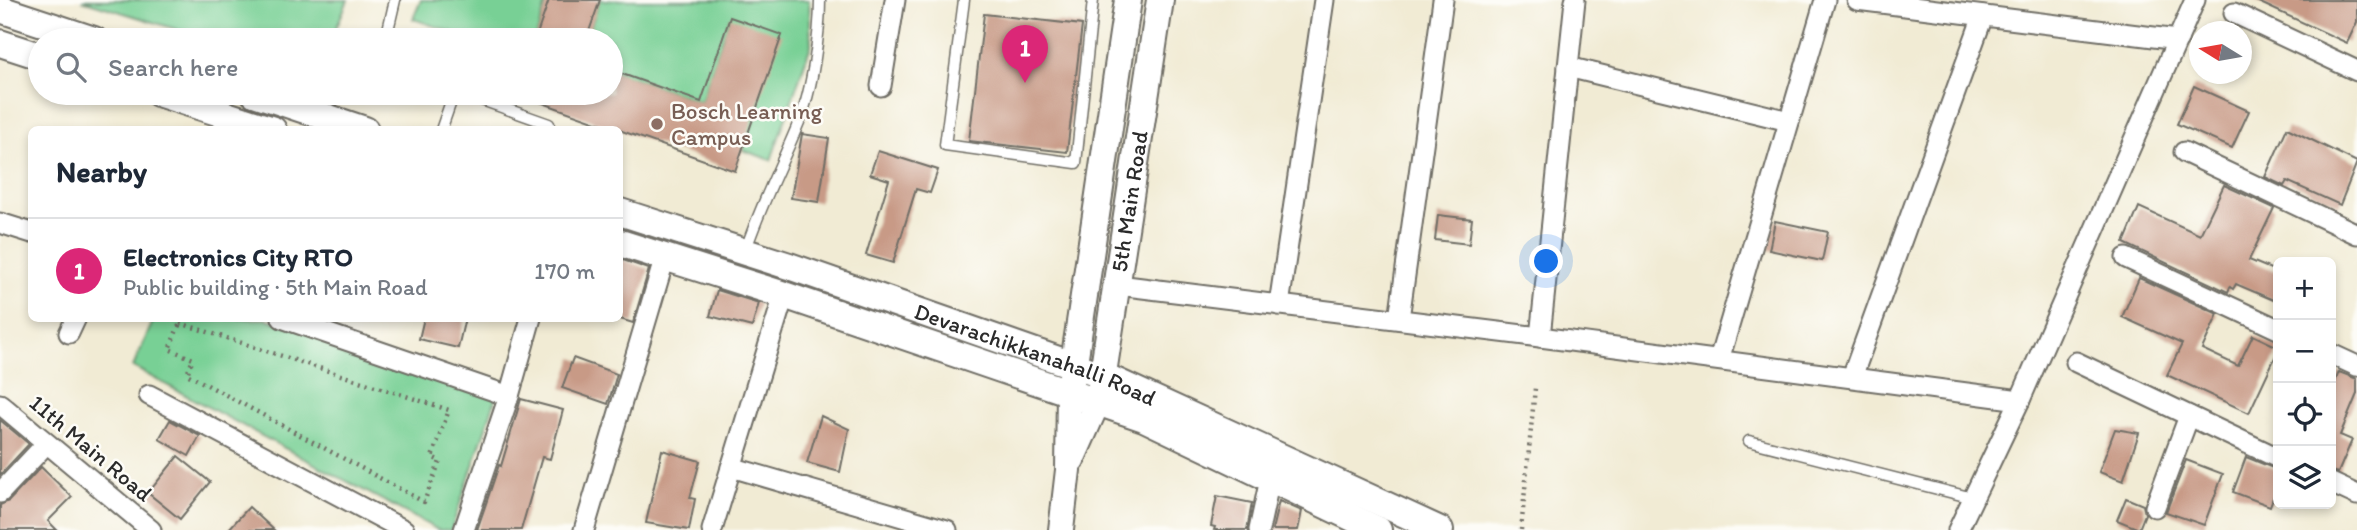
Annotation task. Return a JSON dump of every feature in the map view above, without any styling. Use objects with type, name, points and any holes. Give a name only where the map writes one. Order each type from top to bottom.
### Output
[{"type":"main road","name":"5th Main Road","points":[[1072,379],[1128,0]]},
{"type":"main road","name":"5th Main Road","points":[[1101,389],[1160,0]]},
{"type":"main road","points":[[0,9],[58,28]]},
{"type":"main road","points":[[0,43],[28,52]]},
{"type":"main road","points":[[195,105],[260,126]]},
{"type":"main road","points":[[290,105],[353,126]]},
{"type":"main road","name":"Devarachikkanahalli Road","points":[[623,213],[745,252],[1101,389],[1440,530]]},
{"type":"main road","name":"Devarachikkanahalli Road","points":[[623,244],[784,295],[1072,379]]},
{"type":"main road","name":"Devarachikkanahalli Road","points":[[1101,389],[1144,418],[1376,530]]},
{"type":"street","points":[[881,86],[895,0]]},
{"type":"street","points":[[1279,305],[1324,0]]},
{"type":"street","points":[[1399,319],[1443,0]]},
{"type":"street","points":[[1540,337],[1575,0]]},
{"type":"street","points":[[1719,360],[1825,0]]},
{"type":"street","points":[[1857,0],[2178,40]]},
{"type":"street","points":[[1958,530],[2020,400],[2195,0]]},
{"type":"street","points":[[2234,13],[2357,71]]},
{"type":"street","points":[[1852,377],[1983,16]]},
{"type":"street","points":[[1568,67],[1789,121]]},
{"type":"street","points":[[2184,152],[2357,234]]},
{"type":"street","points":[[0,223],[28,232]]},
{"type":"street","points":[[584,530],[665,257]]},
{"type":"street","points":[[2126,258],[2273,327]]},
{"type":"street","points":[[1118,285],[2020,400]]},
{"type":"street","points":[[712,530],[784,295]]},
{"type":"street","points":[[294,322],[509,396]]},
{"type":"street","points":[[464,530],[509,396],[530,322]]},
{"type":"street","points":[[2336,356],[2357,366]]},
{"type":"street","points":[[2076,362],[2273,456]]},
{"type":"street","points":[[1061,530],[1068,470],[1072,379]]},
{"type":"street","points":[[1068,470],[1101,389]]},
{"type":"street","points":[[149,395],[404,530]]},
{"type":"street","name":"11th Main Road","points":[[0,404],[151,530]]},
{"type":"street","points":[[2155,507],[2189,416]]},
{"type":"street","points":[[0,493],[46,444]]},
{"type":"street","points":[[731,467],[924,527],[947,530]]},
{"type":"street","points":[[1259,530],[1270,479]]},
{"type":"street","points":[[2336,484],[2357,495]]},
{"type":"lane","points":[[388,28],[395,0]]},
{"type":"lane","points":[[745,252],[759,210],[800,120],[809,89],[820,0]]},
{"type":"lane","points":[[964,0],[945,145],[1076,163],[1093,0]]},
{"type":"lane","points":[[443,126],[450,105]]},
{"type":"lane","points":[[496,105],[549,124]]},
{"type":"lane","points":[[1749,442],[1973,498]]},
{"type":"path","points":[[180,323],[449,410],[432,457],[440,461],[424,502],[187,374],[193,359],[169,349],[180,323]]},
{"type":"path","points":[[1521,530],[1535,388]]},
{"type":"green space","points":[[82,0],[348,0],[336,28],[172,28]]},
{"type":"green space","points":[[421,0],[547,0],[539,28],[440,28],[413,19]]},
{"type":"green space","points":[[600,0],[809,0],[811,45],[771,160],[742,150],[730,18],[701,102],[623,74],[623,28],[590,28]]},
{"type":"green space","points":[[153,322],[276,322],[498,392],[451,530],[438,530],[133,367]]},
{"type":"building","points":[[549,0],[600,0],[590,28],[539,28]]},
{"type":"building","points":[[2254,0],[2357,0],[2357,22],[2347,43]]},
{"type":"building","points":[[984,14],[1082,25],[1067,152],[969,141]]},
{"type":"building","points":[[730,17],[782,35],[735,171],[623,131],[623,126],[608,126],[548,105],[623,105],[623,74],[701,102]]},
{"type":"building","points":[[2194,86],[2249,111],[2232,148],[2177,124]]},
{"type":"building","points":[[2287,128],[2357,162],[2340,205],[2287,181],[2284,186],[2265,177]]},
{"type":"building","points":[[802,134],[829,138],[819,202],[791,198]]},
{"type":"building","points":[[878,151],[938,170],[930,193],[916,189],[893,263],[866,255],[889,180],[870,174]]},
{"type":"building","points":[[2224,185],[2274,208],[2249,260],[2273,270],[2273,300],[2236,284],[2233,289],[2230,287],[2228,292],[2124,243],[2139,207],[2200,235]]},
{"type":"building","points":[[1438,215],[1472,219],[1469,244],[1435,240]]},
{"type":"building","points":[[1775,221],[1828,232],[1822,261],[1769,250]]},
{"type":"building","points":[[623,260],[649,269],[633,323],[623,320]]},
{"type":"building","points":[[2139,278],[2218,314],[2202,349],[2238,366],[2253,335],[2273,345],[2273,362],[2249,413],[2167,375],[2182,344],[2122,317]]},
{"type":"building","points":[[717,290],[759,303],[752,327],[710,316]]},
{"type":"building","points":[[423,322],[464,322],[458,348],[419,339]]},
{"type":"building","points":[[573,358],[617,374],[608,404],[562,388]]},
{"type":"building","points":[[2339,372],[2357,379],[2357,394],[2340,435],[2352,440],[2338,473],[2336,472],[2336,380]]},
{"type":"building","points":[[521,399],[563,410],[550,459],[542,457],[521,530],[477,530],[499,465],[501,466]]},
{"type":"building","points":[[821,416],[849,429],[840,472],[807,463]]},
{"type":"building","points":[[0,420],[29,444],[0,475]]},
{"type":"building","points":[[170,420],[200,436],[189,456],[159,439]]},
{"type":"building","points":[[2115,429],[2139,433],[2123,481],[2099,472]]},
{"type":"building","points":[[662,450],[700,461],[690,498],[695,499],[689,530],[646,523]]},
{"type":"building","points":[[178,456],[210,482],[180,519],[148,493]]},
{"type":"building","points":[[2246,457],[2273,468],[2273,498],[2270,506],[2233,492]]},
{"type":"building","points":[[2186,460],[2223,474],[2204,525],[2166,512]]},
{"type":"building","points":[[41,467],[72,497],[48,521],[57,530],[0,530],[0,505],[9,501]]},
{"type":"building","points":[[1217,496],[1252,503],[1247,530],[1214,530],[1215,527],[1211,526]]},
{"type":"building","points":[[2126,498],[2143,505],[2145,514],[2139,529],[2117,520]]},
{"type":"building","points":[[1279,501],[1302,511],[1298,530],[1272,530]]},
{"type":"building","points":[[249,507],[274,530],[228,530]]},
{"type":"place","name":"Electronics City RTO","points":[[1025,83]]},
{"type":"place","name":"Bosch Learning Campus","points":[[657,124]]}]
